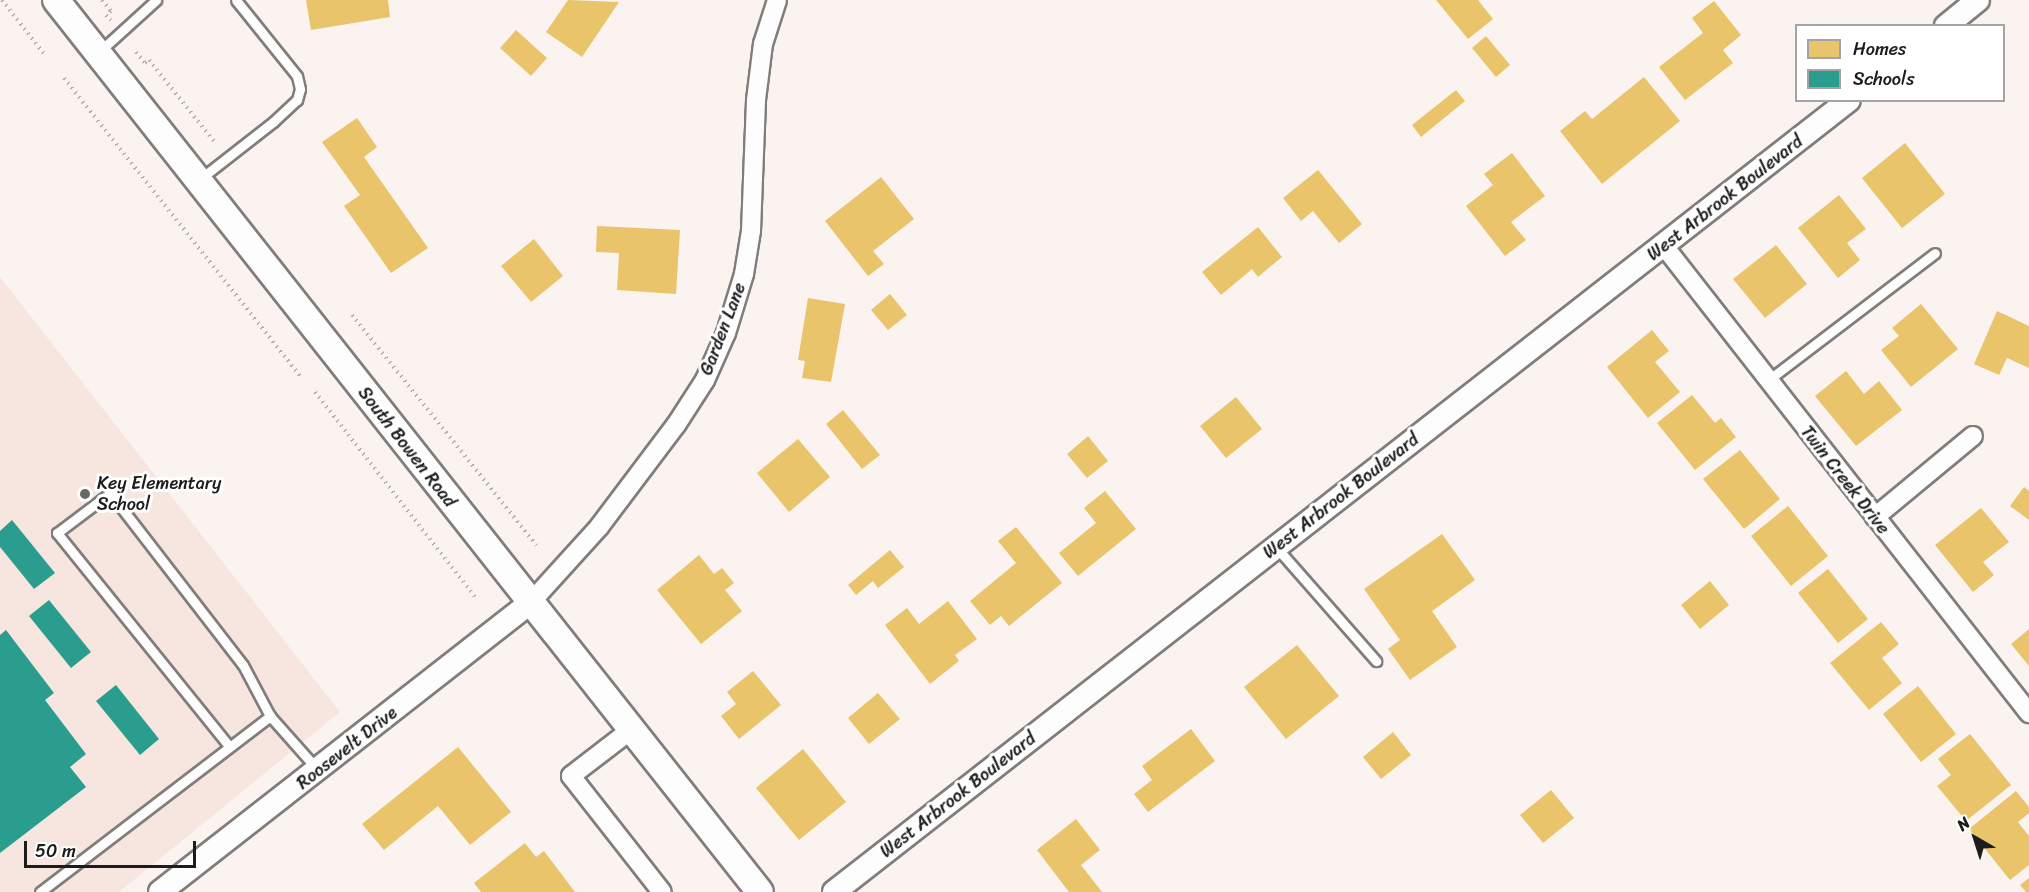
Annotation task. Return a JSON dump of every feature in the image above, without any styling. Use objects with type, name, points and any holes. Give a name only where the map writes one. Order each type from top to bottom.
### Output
[{"type":"main road","name":"South Bowen Road","points":[[56,0],[760,892]]},
{"type":"street","name":"Garden Lane","points":[[532,601],[600,527],[676,426],[705,380],[726,333],[744,274],[751,231],[756,100],[763,45],[777,0]]},
{"type":"street","points":[[1948,24],[1978,0]]},
{"type":"street","name":"West Arbrook Boulevard","points":[[834,892],[1846,102]]},
{"type":"street","name":"Twin Creek Drive","points":[[1664,246],[1767,381],[2029,713]]},
{"type":"street","points":[[1875,517],[1973,436]]},
{"type":"street","name":"Roosevelt Drive","points":[[160,892],[318,771],[532,601]]},
{"type":"street","points":[[632,729],[572,776],[662,892]]},
{"type":"lane","points":[[98,53],[156,0]]},
{"type":"lane","points":[[198,181],[273,122],[297,100],[300,89],[297,76],[236,0]]},
{"type":"lane","points":[[1767,381],[1935,253]]},
{"type":"lane","points":[[229,746],[57,533],[110,493],[243,665],[270,716],[318,771]]},
{"type":"lane","points":[[1276,547],[1376,661]]},
{"type":"lane","points":[[39,892],[270,716]]},
{"type":"path","points":[[2,0],[45,55]]},
{"type":"path","points":[[102,0],[111,11],[106,15],[111,20]]},
{"type":"path","points":[[136,52],[145,63],[149,60],[214,141]]},
{"type":"path","points":[[64,78],[302,378]]},
{"type":"path","points":[[352,315],[536,545]]},
{"type":"path","points":[[315,392],[476,597]]},
{"type":"shaded area","name":"Key Elementary School","points":[[0,277],[340,712],[119,892],[0,892]]},
{"type":"building: Homes","points":[[306,0],[388,0],[390,17],[311,30]]},
{"type":"building: Homes","points":[[568,0],[619,2],[582,57],[546,32]]},
{"type":"building: Homes","points":[[1436,0],[1478,0],[1493,19],[1468,39]]},
{"type":"building: Homes","points":[[1714,1],[1741,35],[1723,50],[1733,63],[1685,100],[1659,67],[1703,33],[1692,18]]},
{"type":"building: Homes","points":[[516,30],[547,58],[531,76],[500,48]]},
{"type":"building: Homes","points":[[1486,36],[1510,65],[1496,77],[1472,48]]},
{"type":"building: Homes","points":[[1644,77],[1680,121],[1602,184],[1560,131],[1585,111],[1592,119]]},
{"type":"building: Homes","points":[[1456,90],[1465,101],[1421,137],[1412,125]]},
{"type":"building: Homes","points":[[357,118],[377,147],[364,157],[428,248],[391,273],[344,206],[360,195],[322,142]]},
{"type":"building: Homes","points":[[1905,143],[1945,194],[1902,228],[1862,178]]},
{"type":"building: Homes","points":[[1512,153],[1545,196],[1511,222],[1526,240],[1505,256],[1466,206],[1493,185],[1484,174]]},
{"type":"building: Homes","points":[[1318,170],[1362,224],[1339,243],[1313,211],[1301,221],[1283,198]]},
{"type":"building: Homes","points":[[881,177],[914,219],[873,251],[884,264],[868,276],[825,221]]},
{"type":"building: Homes","points":[[1839,195],[1866,229],[1847,243],[1860,260],[1838,278],[1798,228]]},
{"type":"building: Homes","points":[[597,226],[680,230],[676,294],[617,290],[619,253],[596,252]]},
{"type":"building: Homes","points":[[1258,227],[1282,257],[1258,277],[1252,269],[1221,295],[1202,272]]},
{"type":"building: Homes","points":[[534,239],[563,276],[531,302],[501,266]]},
{"type":"building: Homes","points":[[1776,245],[1807,284],[1765,318],[1733,279]]},
{"type":"building: Homes","points":[[890,294],[907,315],[888,330],[871,310]]},
{"type":"building: Homes","points":[[808,298],[845,304],[831,382],[802,378],[805,361],[798,360]]},
{"type":"building: Homes","points":[[1921,304],[1958,349],[1911,387],[1881,350],[1899,336],[1892,328]]},
{"type":"building: Homes","points":[[1997,311],[2029,326],[2029,368],[2007,358],[1999,375],[1974,364]]},
{"type":"building: Homes","points":[[1652,330],[1669,351],[1655,362],[1680,392],[1648,418],[1607,367]]},
{"type":"building: Homes","points":[[1846,371],[1864,394],[1879,381],[1902,410],[1856,446],[1815,396]]},
{"type":"building: Homes","points":[[1692,395],[1715,423],[1721,418],[1736,437],[1695,470],[1657,423]]},
{"type":"building: Homes","points":[[1236,397],[1262,429],[1226,458],[1200,426]]},
{"type":"building: Homes","points":[[843,410],[880,455],[862,469],[826,424]]},
{"type":"building: Homes","points":[[1088,436],[1108,461],[1087,478],[1067,454]]},
{"type":"building: Homes","points":[[798,439],[830,477],[789,512],[757,473]]},
{"type":"building: Homes","points":[[1740,450],[1780,499],[1744,529],[1703,479]]},
{"type":"building: Homes","points":[[2024,487],[2029,491],[2029,520],[2010,506]]},
{"type":"building: Homes","points":[[1105,491],[1136,529],[1078,576],[1059,553],[1096,523],[1084,508]]},
{"type":"building: Homes","points":[[1788,506],[1828,556],[1791,586],[1751,536]]},
{"type":"building: Homes","points":[[1981,508],[2009,542],[1983,562],[1994,575],[1973,592],[1935,545]]},
{"type":"building: Homes","points":[[1016,527],[1062,583],[1009,626],[1001,616],[990,625],[970,601],[1016,563],[998,541]]},
{"type":"building: Homes","points":[[1442,534],[1475,580],[1432,611],[1457,647],[1410,680],[1388,649],[1400,640],[1364,589]]},
{"type":"building: Homes","points":[[890,550],[904,567],[878,588],[873,581],[856,595],[848,585]]},
{"type":"building: Homes","points":[[699,555],[714,574],[722,568],[734,583],[725,590],[742,611],[701,644],[657,590]]},
{"type":"building: Homes","points":[[1828,569],[1868,619],[1838,643],[1798,593]]},
{"type":"building: Homes","points":[[1710,581],[1729,605],[1700,629],[1681,605]]},
{"type":"building: Homes","points":[[948,601],[977,639],[955,655],[959,661],[930,684],[885,625],[907,608],[919,624]]},
{"type":"building: Homes","points":[[1881,622],[1899,644],[1882,658],[1902,683],[1869,710],[1830,663]]},
{"type":"building: Homes","points":[[2029,629],[2029,666],[2011,644]]},
{"type":"building: Homes","points":[[1297,645],[1339,696],[1286,739],[1244,687]]},
{"type":"building: Homes","points":[[753,671],[781,705],[739,739],[721,716],[736,704],[727,692]]},
{"type":"building: Homes","points":[[1918,686],[1956,734],[1921,762],[1883,714]]},
{"type":"building: Homes","points":[[878,693],[900,719],[869,744],[848,718]]},
{"type":"building: Homes","points":[[1191,729],[1215,761],[1148,812],[1134,794],[1152,780],[1142,766]]},
{"type":"building: Homes","points":[[1393,732],[1411,755],[1381,779],[1363,757]]},
{"type":"building: Homes","points":[[1970,734],[2011,785],[1966,821],[1937,786],[1951,775],[1938,759]]},
{"type":"building: Homes","points":[[458,747],[511,812],[470,845],[438,806],[384,850],[362,824]]},
{"type":"building: Homes","points":[[803,749],[846,802],[799,840],[756,788]]},
{"type":"building: Homes","points":[[1551,790],[1574,818],[1543,843],[1520,815]]},
{"type":"building: Homes","points":[[2016,791],[2029,807],[2029,813],[2018,822],[2029,836],[2029,865],[2010,880],[1969,829]]},
{"type":"building: Homes","points":[[1076,819],[1100,850],[1081,865],[1102,892],[1069,892],[1037,850]]},
{"type":"building: Homes","points":[[525,843],[536,857],[544,851],[575,892],[481,892],[474,883]]},
{"type":"building: Homes","points":[[2029,878],[2029,892],[2026,892],[2020,885]]},
{"type":"building: Schools","points":[[12,520],[55,573],[34,589],[0,547],[0,531]]},
{"type":"building: Schools","points":[[49,600],[91,652],[71,668],[29,616]]},
{"type":"building: Schools","points":[[6,630],[54,693],[45,700],[86,754],[70,767],[86,787],[0,853],[0,635]]},
{"type":"building: Schools","points":[[116,685],[159,739],[140,755],[96,701]]},
{"type":"place","name":"Key Elementary School","points":[[85,494]]}]
